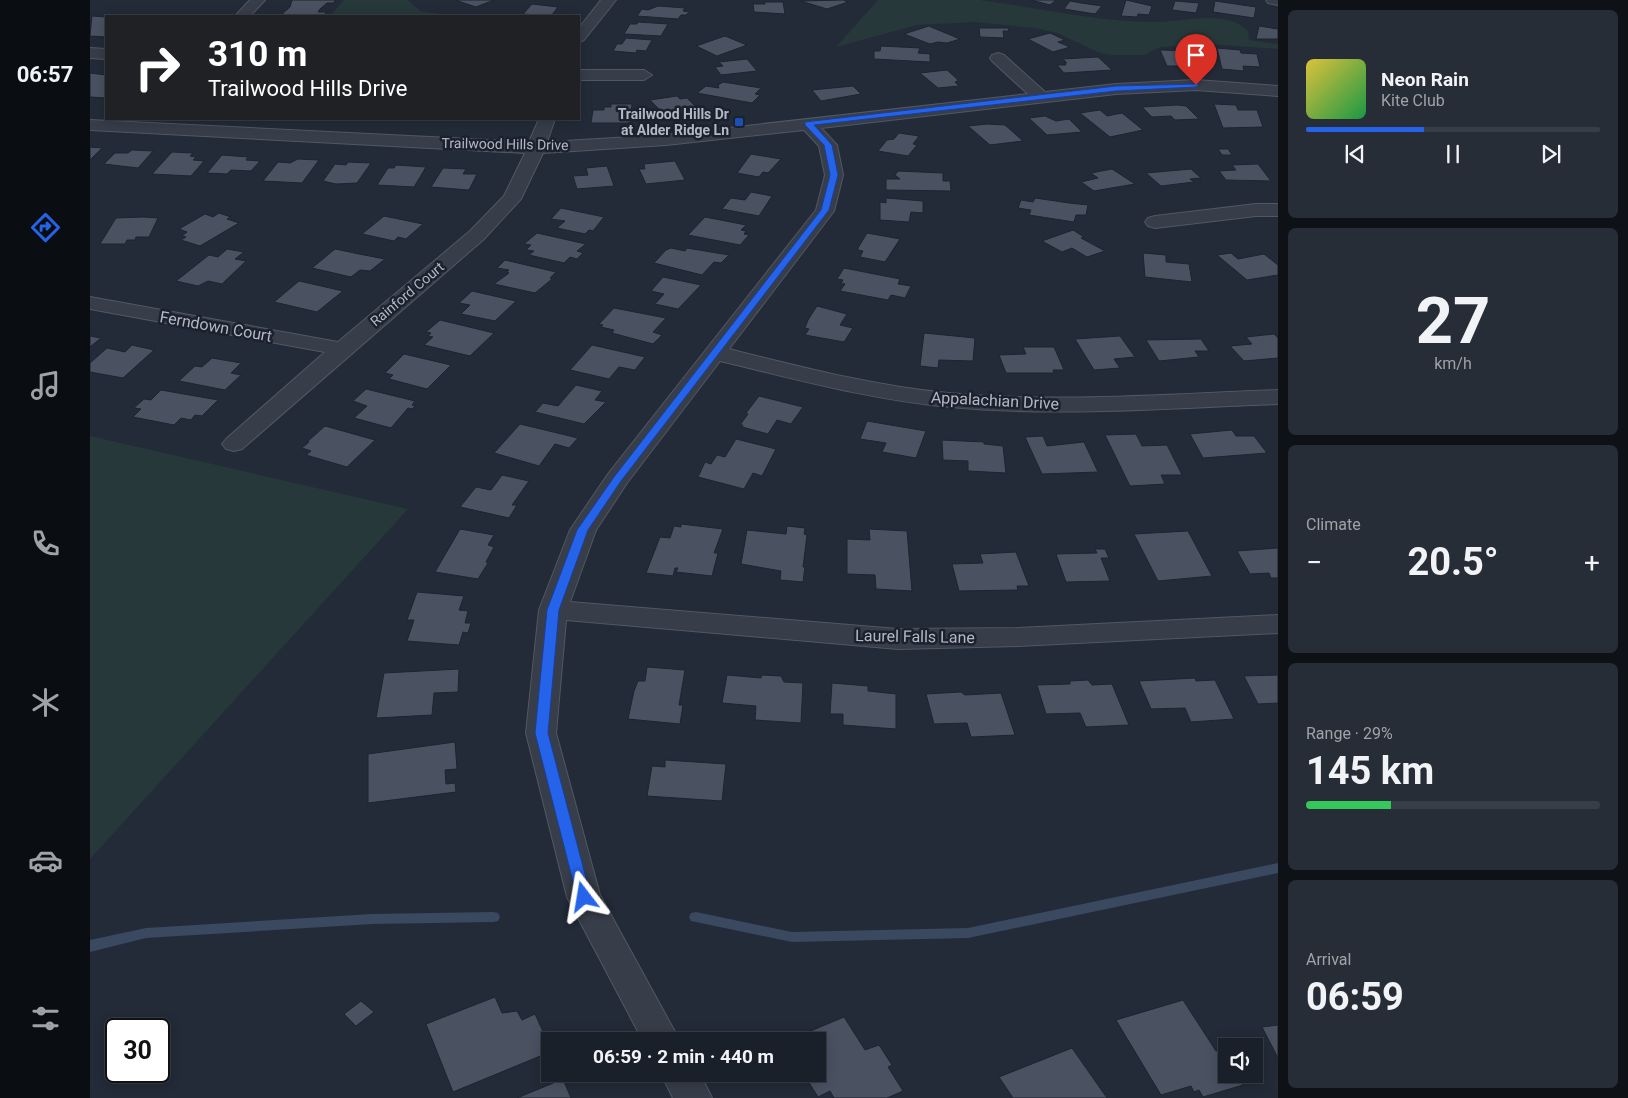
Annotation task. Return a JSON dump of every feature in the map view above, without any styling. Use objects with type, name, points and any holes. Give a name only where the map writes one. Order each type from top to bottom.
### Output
[{"type":"street","points":[[243,15],[258,0]]},
{"type":"street","points":[[580,36],[609,0]]},
{"type":"street","points":[[1273,0],[1278,1]]},
{"type":"street","points":[[90,53],[105,54]]},
{"type":"street","points":[[998,58],[1041,97]]},
{"type":"street","points":[[580,75],[644,75]]},
{"type":"street","name":"Trailwood Hills Drive","points":[[90,125],[174,124],[535,148],[666,140],[1116,88],[1196,85],[1278,91]]},
{"type":"street","name":"Rainford Court","points":[[234,444],[342,349],[477,235],[512,199],[529,166],[546,120]]},
{"type":"street","points":[[657,1032],[584,897],[541,733],[553,610],[583,530],[618,479],[825,210],[834,175],[828,145],[808,124]]},
{"type":"street","points":[[1155,222],[1256,210],[1278,210]]},
{"type":"street","name":"Ferndown Court","points":[[90,303],[342,349]]},
{"type":"street","name":"Appalachian Drive","points":[[716,353],[857,385],[948,400],[1046,404],[1278,396]]},
{"type":"street","name":"Laurel Falls Lane","points":[[553,610],[898,639],[1018,637],[1278,624]]},
{"type":"street","points":[[684,1082],[693,1098]]},
{"type":"shaded area","points":[[344,0],[408,0],[420,11],[444,15],[331,15]]},
{"type":"shaded area","points":[[878,0],[980,0],[1088,17],[1131,21],[1165,22],[1215,18],[1238,24],[1248,31],[1249,40],[1278,44],[1278,49],[1209,44],[1160,47],[1144,55],[1112,55],[1100,53],[1057,33],[1035,28],[974,22],[917,25],[836,47]]},
{"type":"shaded area","points":[[90,436],[408,509],[90,859]]},
{"type":"building","points":[[292,0],[335,0],[334,3],[327,3],[318,12],[326,12],[324,15],[282,14],[290,7]]},
{"type":"building","points":[[455,0],[494,0],[476,7]]},
{"type":"building","points":[[843,0],[848,2],[827,9],[801,1]]},
{"type":"building","points":[[1031,0],[1056,0],[1050,5]]},
{"type":"building","points":[[1126,0],[1152,6],[1149,15],[1138,14],[1137,17],[1121,16]]},
{"type":"building","points":[[1070,1],[1102,6],[1095,14],[1064,9]]},
{"type":"building","points":[[1175,1],[1199,3],[1196,13],[1172,10]]},
{"type":"building","points":[[1215,1],[1256,7],[1254,18],[1213,12]]},
{"type":"building","points":[[765,2],[783,2],[785,14],[754,12],[753,4],[765,4]]},
{"type":"building","points":[[532,4],[558,7],[552,15],[523,14]]},
{"type":"building","points":[[658,6],[685,8],[683,11],[689,12],[686,15],[681,15],[678,19],[637,16],[642,9],[648,10]]},
{"type":"building","points":[[92,16],[105,17],[105,37],[90,36]]},
{"type":"building","points":[[638,22],[668,24],[661,36],[624,34],[630,24],[637,24]]},
{"type":"building","points":[[929,26],[960,39],[947,43],[938,42],[930,44],[904,34]]},
{"type":"building","points":[[1259,26],[1278,29],[1278,39],[1256,39]]},
{"type":"building","points":[[979,28],[1008,28],[1009,31],[1003,31],[1004,38],[980,37]]},
{"type":"building","points":[[1050,33],[1065,40],[1058,42],[1070,47],[1053,52],[1028,39]]},
{"type":"building","points":[[725,36],[747,45],[717,56],[696,46]]},
{"type":"building","points":[[626,38],[652,40],[646,51],[637,50],[636,53],[613,51],[617,44],[622,44]]},
{"type":"building","points":[[881,46],[920,48],[918,53],[930,54],[930,62],[874,59],[874,51],[880,51]]},
{"type":"building","points":[[1217,48],[1257,54],[1260,67],[1243,66],[1244,71],[1222,69]]},
{"type":"building","points":[[1160,50],[1195,51],[1200,62],[1183,62],[1185,66],[1167,66]]},
{"type":"building","points":[[1098,57],[1112,70],[1064,73],[1057,65],[1066,65],[1064,63],[1067,63],[1063,59]]},
{"type":"building","points":[[747,59],[757,71],[721,75],[715,67],[723,66],[719,62]]},
{"type":"building","points":[[947,70],[957,79],[958,81],[955,82],[959,86],[938,88],[920,73]]},
{"type":"building","points":[[90,73],[105,75],[105,98],[90,97]]},
{"type":"building","points":[[723,82],[761,88],[755,94],[760,95],[752,103],[697,93],[706,86],[719,88],[718,85]]},
{"type":"building","points":[[853,86],[861,94],[821,101],[812,90]]},
{"type":"building","points":[[677,96],[680,99],[687,98],[699,110],[666,116],[650,100]]},
{"type":"building","points":[[611,104],[632,104],[630,123],[591,123],[593,110],[604,110],[604,107],[611,107]]},
{"type":"building","points":[[1214,104],[1236,105],[1238,110],[1257,110],[1263,127],[1223,128]]},
{"type":"building","points":[[1186,106],[1199,119],[1175,120],[1171,116],[1152,117],[1142,107]]},
{"type":"building","points":[[1100,110],[1107,116],[1122,113],[1143,130],[1110,137],[1080,113]]},
{"type":"building","points":[[1045,116],[1056,121],[1069,119],[1082,132],[1047,135],[1029,118]]},
{"type":"building","points":[[1005,125],[1023,141],[990,145],[968,126]]},
{"type":"building","points":[[899,133],[919,136],[913,144],[917,145],[908,156],[878,151],[887,140],[894,139]]},
{"type":"building","points":[[90,147],[102,148],[90,160]]},
{"type":"building","points":[[1218,149],[1228,149],[1232,155],[1222,155]]},
{"type":"building","points":[[132,150],[153,151],[138,168],[104,164],[115,153],[128,153]]},
{"type":"building","points":[[172,152],[193,153],[190,156],[196,157],[193,160],[204,161],[191,176],[152,174]]},
{"type":"building","points":[[751,154],[781,159],[768,173],[763,172],[759,177],[737,173]]},
{"type":"building","points":[[222,155],[248,157],[246,160],[260,161],[251,171],[231,170],[227,174],[207,173]]},
{"type":"building","points":[[298,159],[319,160],[302,183],[263,181],[278,162],[290,163]]},
{"type":"building","points":[[675,161],[685,180],[646,184],[639,169],[645,169],[644,164]]},
{"type":"building","points":[[348,162],[371,163],[357,183],[336,184],[323,181],[335,164],[346,165]]},
{"type":"building","points":[[1258,164],[1271,181],[1226,180],[1219,171],[1236,170],[1232,165]]},
{"type":"building","points":[[396,165],[426,167],[414,187],[377,185],[388,168],[394,168]]},
{"type":"building","points":[[607,166],[614,186],[577,189],[573,176],[588,175],[586,168]]},
{"type":"building","points":[[443,168],[466,169],[463,174],[477,174],[469,190],[431,187]]},
{"type":"building","points":[[1112,169],[1135,184],[1094,191],[1081,182],[1098,178],[1091,173]]},
{"type":"building","points":[[1191,169],[1201,178],[1190,179],[1194,182],[1161,186],[1146,173]]},
{"type":"building","points":[[898,171],[943,173],[943,181],[950,181],[951,191],[886,190],[886,179],[900,179],[895,175]]},
{"type":"building","points":[[751,192],[772,196],[759,216],[722,209],[731,198],[745,200]]},
{"type":"building","points":[[886,198],[923,201],[923,213],[911,212],[909,222],[880,220],[880,202],[886,203]]},
{"type":"building","points":[[1035,198],[1088,205],[1086,215],[1076,215],[1074,222],[1029,215],[1031,210],[1018,208],[1021,200],[1033,202]]},
{"type":"building","points":[[561,208],[604,217],[593,231],[589,230],[585,234],[557,228],[565,221],[551,219]]},
{"type":"building","points":[[219,213],[231,217],[227,219],[239,223],[200,246],[181,240],[186,237],[182,236],[187,232],[179,229],[205,214],[213,217]]},
{"type":"building","points":[[384,216],[423,224],[406,239],[398,237],[394,241],[362,234]]},
{"type":"building","points":[[705,217],[746,225],[741,230],[746,231],[744,234],[749,235],[740,245],[688,235]]},
{"type":"building","points":[[116,218],[158,218],[149,237],[136,237],[135,240],[127,240],[125,244],[100,244]]},
{"type":"building","points":[[1073,230],[1084,237],[1081,238],[1105,251],[1087,257],[1072,248],[1062,252],[1042,241]]},
{"type":"building","points":[[537,233],[586,244],[577,251],[583,253],[577,259],[570,257],[564,263],[529,255],[534,251],[526,250],[531,245],[524,244]]},
{"type":"building","points":[[867,233],[900,239],[885,262],[860,257],[863,251],[858,250],[858,248]]},
{"type":"building","points":[[671,248],[685,251],[687,248],[729,255],[721,263],[714,262],[702,275],[654,263],[666,250]]},
{"type":"building","points":[[227,249],[244,252],[235,259],[246,261],[222,284],[208,281],[198,286],[176,281],[209,255],[218,257]]},
{"type":"building","points":[[335,249],[385,259],[370,271],[360,270],[351,277],[312,268]]},
{"type":"building","points":[[1143,253],[1166,255],[1166,262],[1189,264],[1192,282],[1145,277]]},
{"type":"building","points":[[1231,253],[1238,259],[1264,254],[1278,265],[1278,275],[1247,280],[1217,255]]},
{"type":"building","points":[[505,260],[556,272],[550,278],[552,279],[535,293],[494,284],[509,273],[507,272],[509,270],[497,268]]},
{"type":"building","points":[[844,268],[900,279],[898,284],[911,286],[905,298],[891,295],[888,300],[840,291],[845,284],[841,283],[843,280],[837,279]]},
{"type":"building","points":[[663,277],[701,285],[678,309],[655,304],[664,294],[651,291]]},
{"type":"building","points":[[299,281],[343,291],[317,312],[274,302]]},
{"type":"building","points":[[472,291],[516,301],[495,321],[461,314],[470,305],[459,303]]},
{"type":"building","points":[[817,306],[847,314],[840,325],[853,328],[844,342],[805,335],[809,329],[805,328],[808,320]]},
{"type":"building","points":[[614,308],[666,318],[653,332],[662,335],[653,344],[612,333],[614,330],[601,327],[603,325],[599,324]]},
{"type":"building","points":[[440,320],[494,333],[470,356],[424,345],[433,337],[428,336],[431,333],[426,332]]},
{"type":"building","points":[[924,333],[975,338],[973,361],[939,360],[938,368],[920,366]]},
{"type":"building","points":[[1274,334],[1278,338],[1278,358],[1244,361],[1230,346],[1252,344],[1246,337]]},
{"type":"building","points":[[90,336],[101,338],[90,347]]},
{"type":"building","points":[[1120,336],[1135,357],[1114,359],[1120,368],[1094,370],[1075,339]]},
{"type":"building","points":[[1201,339],[1209,351],[1195,351],[1199,357],[1159,361],[1146,340]]},
{"type":"building","points":[[132,345],[154,350],[123,378],[90,372],[90,363],[107,348],[125,352]]},
{"type":"building","points":[[592,345],[645,357],[635,370],[619,367],[609,379],[570,370]]},
{"type":"building","points":[[1023,347],[1054,347],[1064,370],[1053,370],[1054,373],[1006,373],[999,355],[1026,354]]},
{"type":"building","points":[[404,354],[451,365],[427,389],[389,379],[393,375],[385,373]]},
{"type":"building","points":[[212,358],[241,363],[231,373],[241,375],[225,390],[179,381],[195,366],[202,367]]},
{"type":"building","points":[[576,385],[602,391],[595,400],[606,402],[584,424],[535,412],[543,403],[558,406]]},
{"type":"building","points":[[366,389],[415,401],[412,405],[415,406],[412,409],[408,408],[391,428],[354,418],[367,406],[353,401]]},
{"type":"building","points":[[161,390],[218,400],[202,416],[195,415],[191,420],[181,418],[174,425],[133,417],[141,409],[134,408],[144,399],[151,400]]},
{"type":"building","points":[[759,396],[803,407],[791,424],[777,420],[768,434],[742,427],[743,425],[740,425],[748,414],[746,413]]},
{"type":"building","points":[[867,421],[926,431],[916,458],[882,452],[886,443],[860,439]]},
{"type":"building","points":[[520,424],[578,438],[569,448],[555,444],[539,466],[494,453]]},
{"type":"building","points":[[325,426],[375,440],[347,467],[306,455],[311,451],[302,448]]},
{"type":"building","points":[[1232,430],[1236,436],[1254,436],[1267,453],[1203,458],[1190,434]]},
{"type":"building","points":[[1136,434],[1142,446],[1167,445],[1182,475],[1161,475],[1165,484],[1130,486],[1105,435]]},
{"type":"building","points":[[1043,436],[1047,446],[1084,442],[1098,472],[1042,474],[1025,437]]},
{"type":"building","points":[[736,439],[776,449],[762,476],[753,473],[744,489],[698,477],[705,462],[711,464],[717,455],[725,457]]},
{"type":"building","points":[[942,440],[984,442],[984,444],[1003,446],[1006,473],[968,471],[968,461],[943,460]]},
{"type":"building","points":[[502,475],[529,481],[512,505],[517,505],[509,518],[460,507],[476,487],[491,490]]},
{"type":"building","points":[[681,524],[723,529],[714,553],[718,553],[712,576],[676,572],[678,568],[675,568],[673,576],[646,573],[660,537],[670,538],[674,526],[681,527]]},
{"type":"building","points":[[787,526],[805,528],[804,534],[807,535],[803,582],[780,580],[781,571],[741,564],[747,530],[786,534]]},
{"type":"building","points":[[460,529],[494,535],[488,545],[494,547],[486,562],[488,563],[478,579],[435,572]]},
{"type":"building","points":[[869,529],[907,531],[912,591],[876,589],[875,575],[847,574],[847,539],[870,540]]},
{"type":"building","points":[[1188,531],[1212,576],[1158,581],[1134,534]]},
{"type":"building","points":[[1278,548],[1278,578],[1271,578],[1269,573],[1250,574],[1237,551]]},
{"type":"building","points":[[1095,549],[1105,549],[1109,558],[1101,558],[1110,581],[1066,582],[1056,554],[1097,553]]},
{"type":"building","points":[[1016,552],[1029,586],[1017,586],[1018,590],[959,591],[952,564],[983,563],[980,554]]},
{"type":"building","points":[[417,592],[464,596],[459,610],[468,611],[465,623],[471,623],[468,633],[463,632],[459,645],[407,641],[414,620],[407,620]]},
{"type":"building","points":[[647,667],[685,670],[679,705],[683,705],[680,724],[628,719],[634,691],[638,681],[645,681]]},
{"type":"building","points":[[459,669],[458,692],[434,693],[432,715],[376,718],[384,673]]},
{"type":"building","points":[[727,675],[761,678],[762,675],[781,676],[784,682],[803,683],[801,723],[755,720],[756,706],[722,703]]},
{"type":"building","points":[[1278,675],[1278,703],[1258,704],[1244,676]]},
{"type":"building","points":[[1195,678],[1196,681],[1215,680],[1234,719],[1191,722],[1185,708],[1151,709],[1139,681]]},
{"type":"building","points":[[1088,680],[1092,685],[1112,684],[1129,725],[1086,727],[1080,713],[1046,714],[1037,685],[1070,684],[1070,681]]},
{"type":"building","points":[[832,683],[868,686],[868,691],[896,694],[896,729],[843,725],[843,714],[830,714]]},
{"type":"building","points":[[961,692],[965,695],[1001,693],[1015,735],[971,737],[967,723],[934,724],[926,694]]},
{"type":"building","points":[[455,742],[457,769],[445,770],[446,784],[455,783],[456,792],[368,803],[368,754]]},
{"type":"building","points":[[665,760],[726,764],[722,801],[647,796],[652,766],[665,767]]},
{"type":"building","points":[[495,997],[502,1013],[517,1011],[522,1020],[535,1014],[543,1032],[541,1032],[541,1056],[453,1092],[426,1024]]},
{"type":"building","points":[[1183,1000],[1216,1051],[1218,1050],[1218,1083],[1242,1083],[1243,1085],[1203,1097],[1199,1090],[1194,1092],[1191,1086],[1161,1095],[1116,1020]]},
{"type":"building","points":[[361,1001],[374,1012],[356,1026],[344,1014]]},
{"type":"building","points":[[844,1017],[865,1050],[879,1045],[892,1065],[888,1067],[903,1091],[887,1098],[834,1098],[830,1091],[818,1097],[809,1082],[826,1082],[826,1032],[808,1032]]},
{"type":"building","points":[[1278,1025],[1278,1058],[1262,1027]]},
{"type":"building","points":[[1072,1048],[1107,1098],[1013,1098],[999,1077]]},
{"type":"building","points":[[556,1082],[564,1082],[571,1098],[517,1098]]},
{"type":"waterway","points":[[696,917],[792,937],[968,933],[1278,868]]},
{"type":"waterway","points":[[90,946],[146,933],[372,919],[493,917]]},
{"type":"place","name":"Trailwood Hills Dr at Alder Ridge Ln","points":[[739,122]]},
{"type":"route","points":[[584,897],[541,733],[553,610],[583,530],[591,517],[618,479],[825,210],[834,175],[828,145],[808,124],[1116,88],[1196,85]]}]
